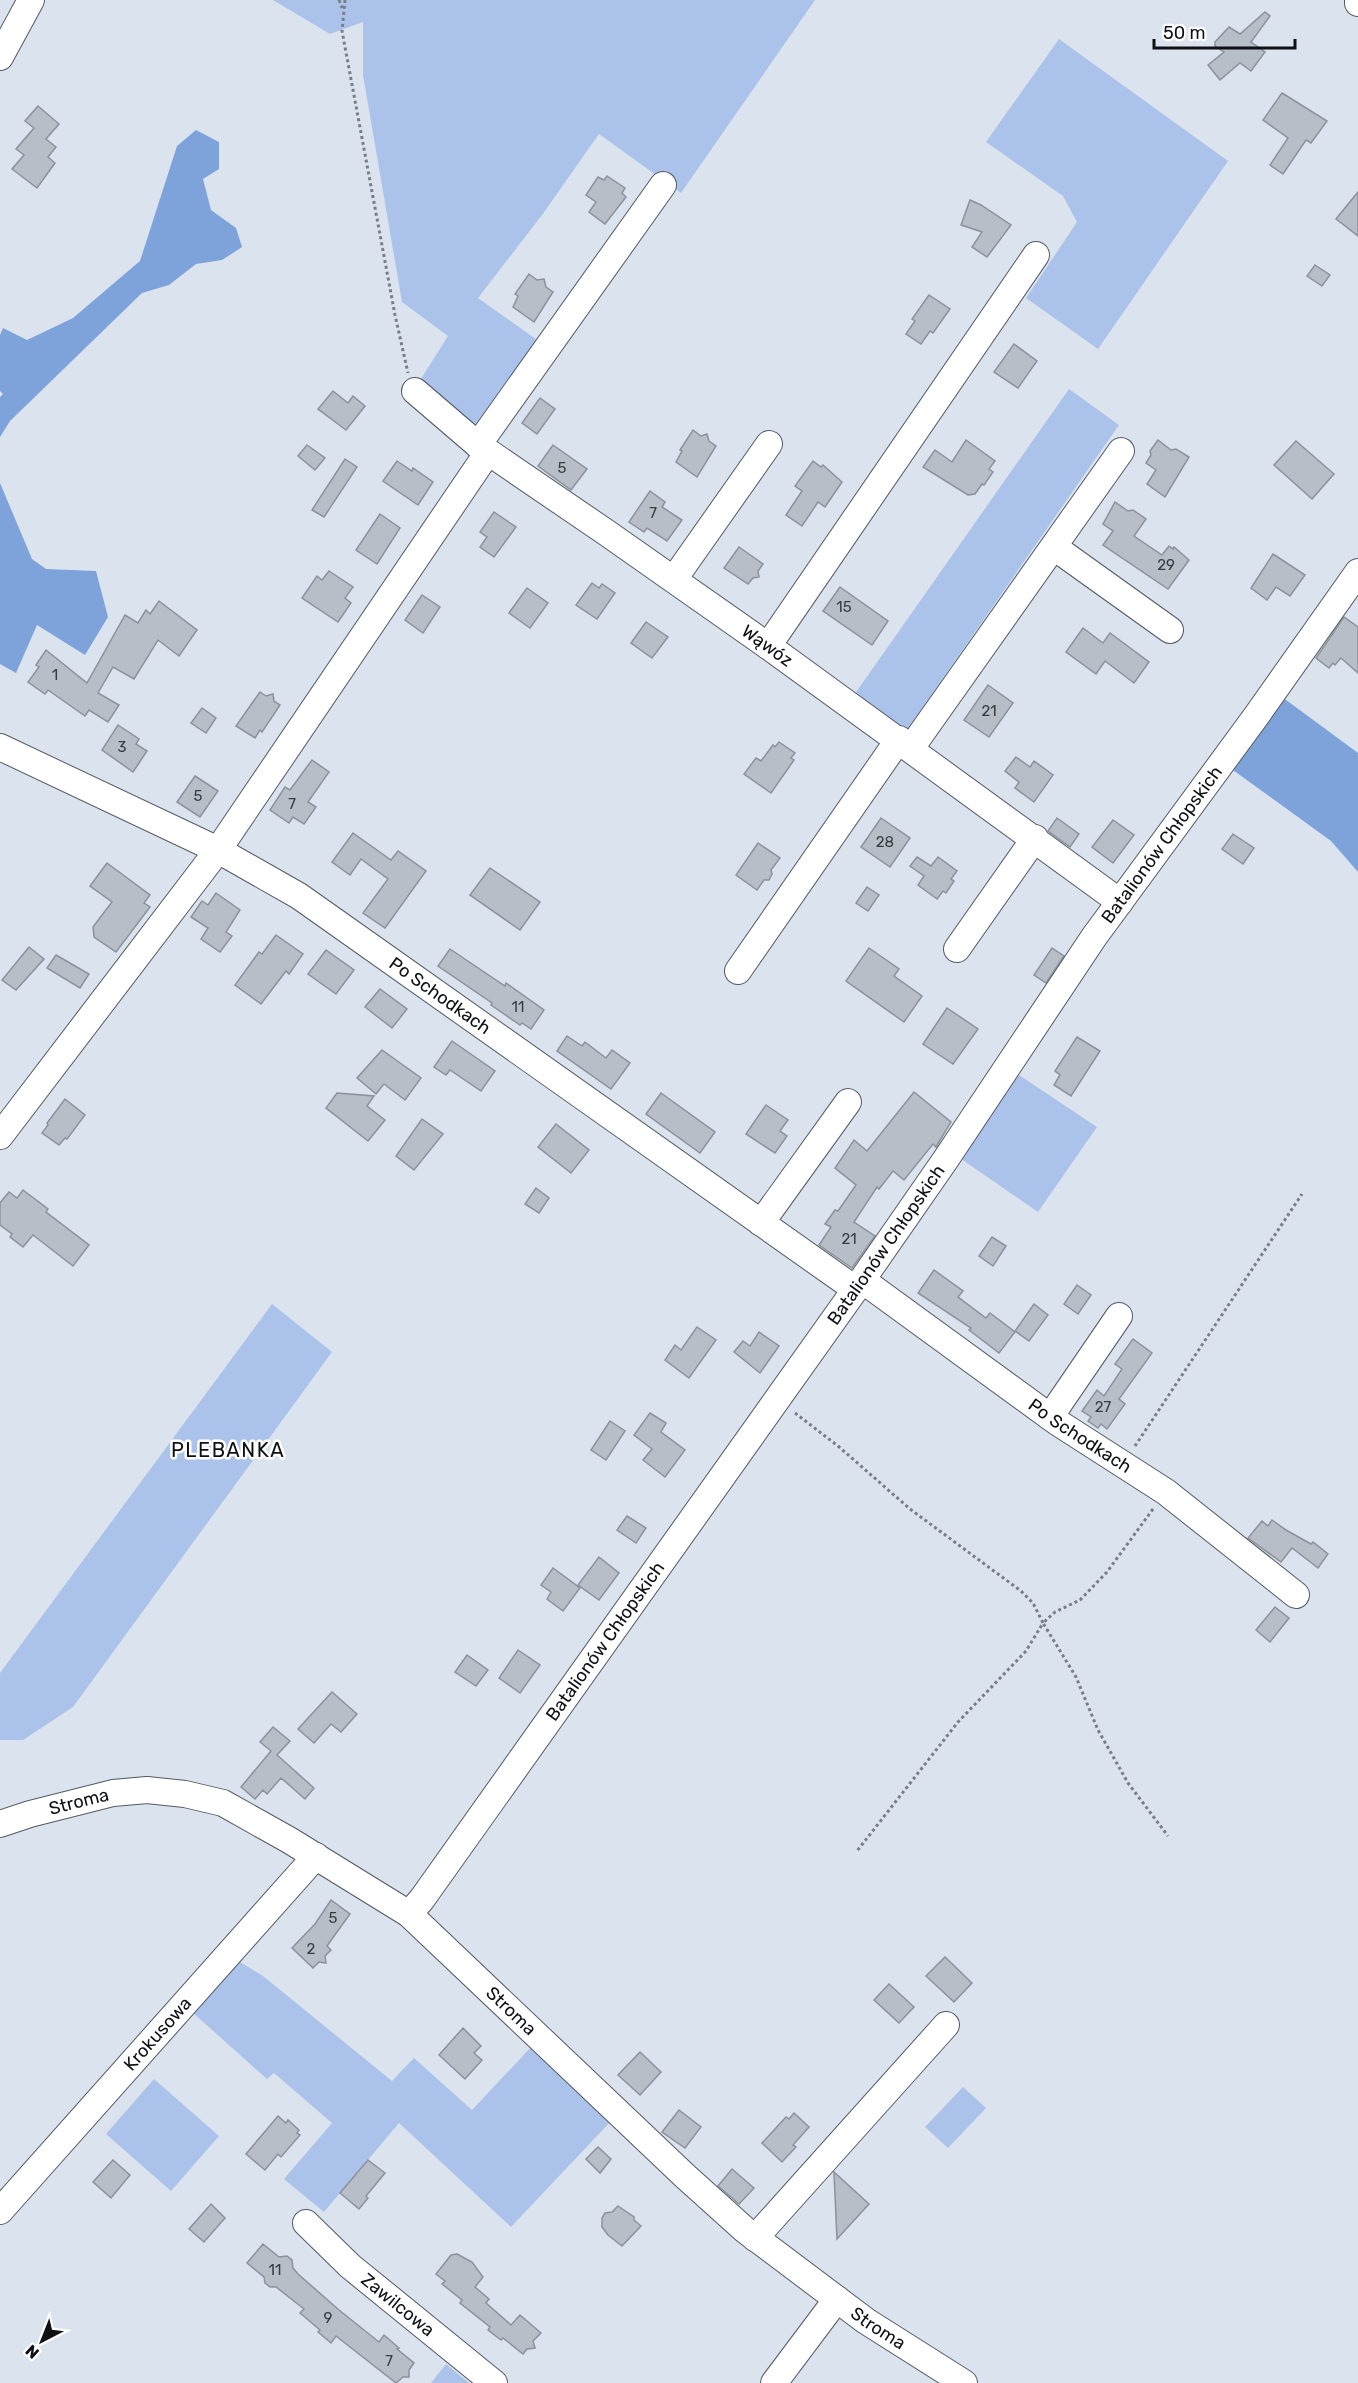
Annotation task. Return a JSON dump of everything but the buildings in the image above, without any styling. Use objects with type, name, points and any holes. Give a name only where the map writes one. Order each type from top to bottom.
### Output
[{"type":"street","points":[[0,57],[31,0]]},
{"type":"street","points":[[0,1137],[218,850],[483,448],[663,185]]},
{"type":"street","points":[[768,646],[1036,255]]},
{"type":"street","name":"Wąwóz","points":[[415,391],[483,448],[674,579],[905,743],[1120,902]]},
{"type":"street","points":[[674,579],[769,444]]},
{"type":"street","points":[[738,971],[905,743],[1054,547],[1121,451]]},
{"type":"street","points":[[1054,547],[1170,630]]},
{"type":"street","name":"Batalionów Chłopskich","points":[[409,1914],[429,1889],[946,1159],[1094,937],[1250,725],[1358,572]]},
{"type":"street","name":"Po Schodkach","points":[[0,747],[218,850],[299,896],[761,1223],[858,1284],[1050,1417],[1166,1492],[1296,1595]]},
{"type":"street","points":[[957,949],[1035,838]]},
{"type":"street","points":[[761,1223],[848,1102]]},
{"type":"street","points":[[1050,1417],[1119,1316]]},
{"type":"street","name":"Stroma","points":[[0,1824],[30,1814],[113,1794],[147,1790],[223,1803],[316,1856],[409,1914],[676,2168],[755,2238],[901,2345],[964,2383]]},
{"type":"street","name":"Krokusowa","points":[[0,2211],[316,1856]]},
{"type":"street","points":[[755,2238],[946,2025]]},
{"type":"street","name":"Zawilcowa","points":[[306,2223],[350,2266],[494,2383]]},
{"type":"street","points":[[774,2383],[837,2299]]},
{"type":"path","points":[[339,0],[343,9]]},
{"type":"path","points":[[345,0],[342,31],[405,364]]},
{"type":"path","points":[[1123,1465],[1302,1194]]},
{"type":"path","points":[[777,1399],[838,1446],[910,1509],[1021,1591],[1033,1603],[1076,1677],[1098,1730],[1128,1783],[1168,1836]]},
{"type":"path","points":[[857,1851],[958,1722],[1026,1651],[1043,1623],[1055,1612],[1080,1600],[1107,1572],[1166,1492]]},
{"type":"shaded area","points":[[273,0],[815,0],[681,193],[599,134],[542,215],[478,298],[540,342],[476,434],[419,382],[448,336],[402,302],[363,75],[363,22],[330,34]]},
{"type":"shaded area","points":[[1059,39],[1228,161],[1098,349],[1026,298],[1077,222],[1063,196],[986,142]]},
{"type":"shaded area","points":[[196,130],[219,142],[219,169],[203,179],[211,210],[236,228],[242,247],[222,260],[196,264],[169,285],[142,293],[10,421],[0,437],[0,397],[3,394],[0,391],[0,335],[3,328],[27,340],[73,318],[140,261],[177,146]]},
{"type":"shaded area","points":[[1069,389],[1119,425],[904,734],[852,698]]},
{"type":"shaded area","points":[[0,483],[32,559],[46,569],[96,571],[108,617],[85,655],[37,625],[16,673],[0,664]]},
{"type":"shaded area","points":[[1278,694],[1358,753],[1358,872],[1331,841],[1226,765]]},
{"type":"shaded area","points":[[1013,1071],[1097,1127],[1038,1212],[957,1156]]},
{"type":"shaded area","points":[[272,1304],[332,1352],[73,1707],[23,1740],[0,1740],[0,1673]]},
{"type":"shaded area","points":[[238,1961],[263,1976],[392,2081],[414,2058],[472,2110],[533,2045],[612,2120],[511,2227],[399,2123],[324,2212],[284,2179],[332,2123],[274,2073],[267,2079],[192,2012]]},
{"type":"shaded area","points":[[154,2079],[219,2136],[171,2191],[106,2134]]},
{"type":"shaded area","points":[[963,2087],[986,2108],[948,2148],[925,2127]]},
{"type":"shaded area","points":[[446,2364],[469,2383],[431,2383]]},
{"type":"district","name":"PLEBANKA","points":[[228,1450]]}]
